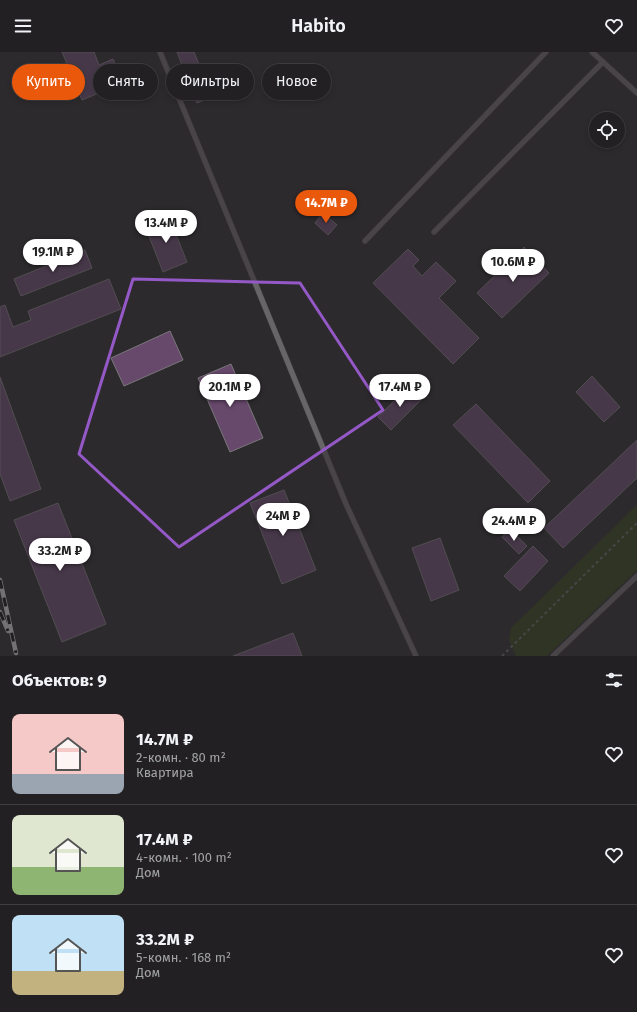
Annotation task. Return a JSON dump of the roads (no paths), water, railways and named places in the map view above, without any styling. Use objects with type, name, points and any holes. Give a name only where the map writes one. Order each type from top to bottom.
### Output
[{"type":"lane","points":[[160,52],[346,504],[416,656]]},
{"type":"lane","points":[[366,241],[546,52]]},
{"type":"lane","points":[[592,52],[637,93]]},
{"type":"lane","points":[[434,232],[603,62]]},
{"type":"lane","points":[[554,656],[637,576]]},
{"type":"railway","points":[[0,580],[16,653]]},
{"type":"railway","points":[[0,612],[8,631]]}]
